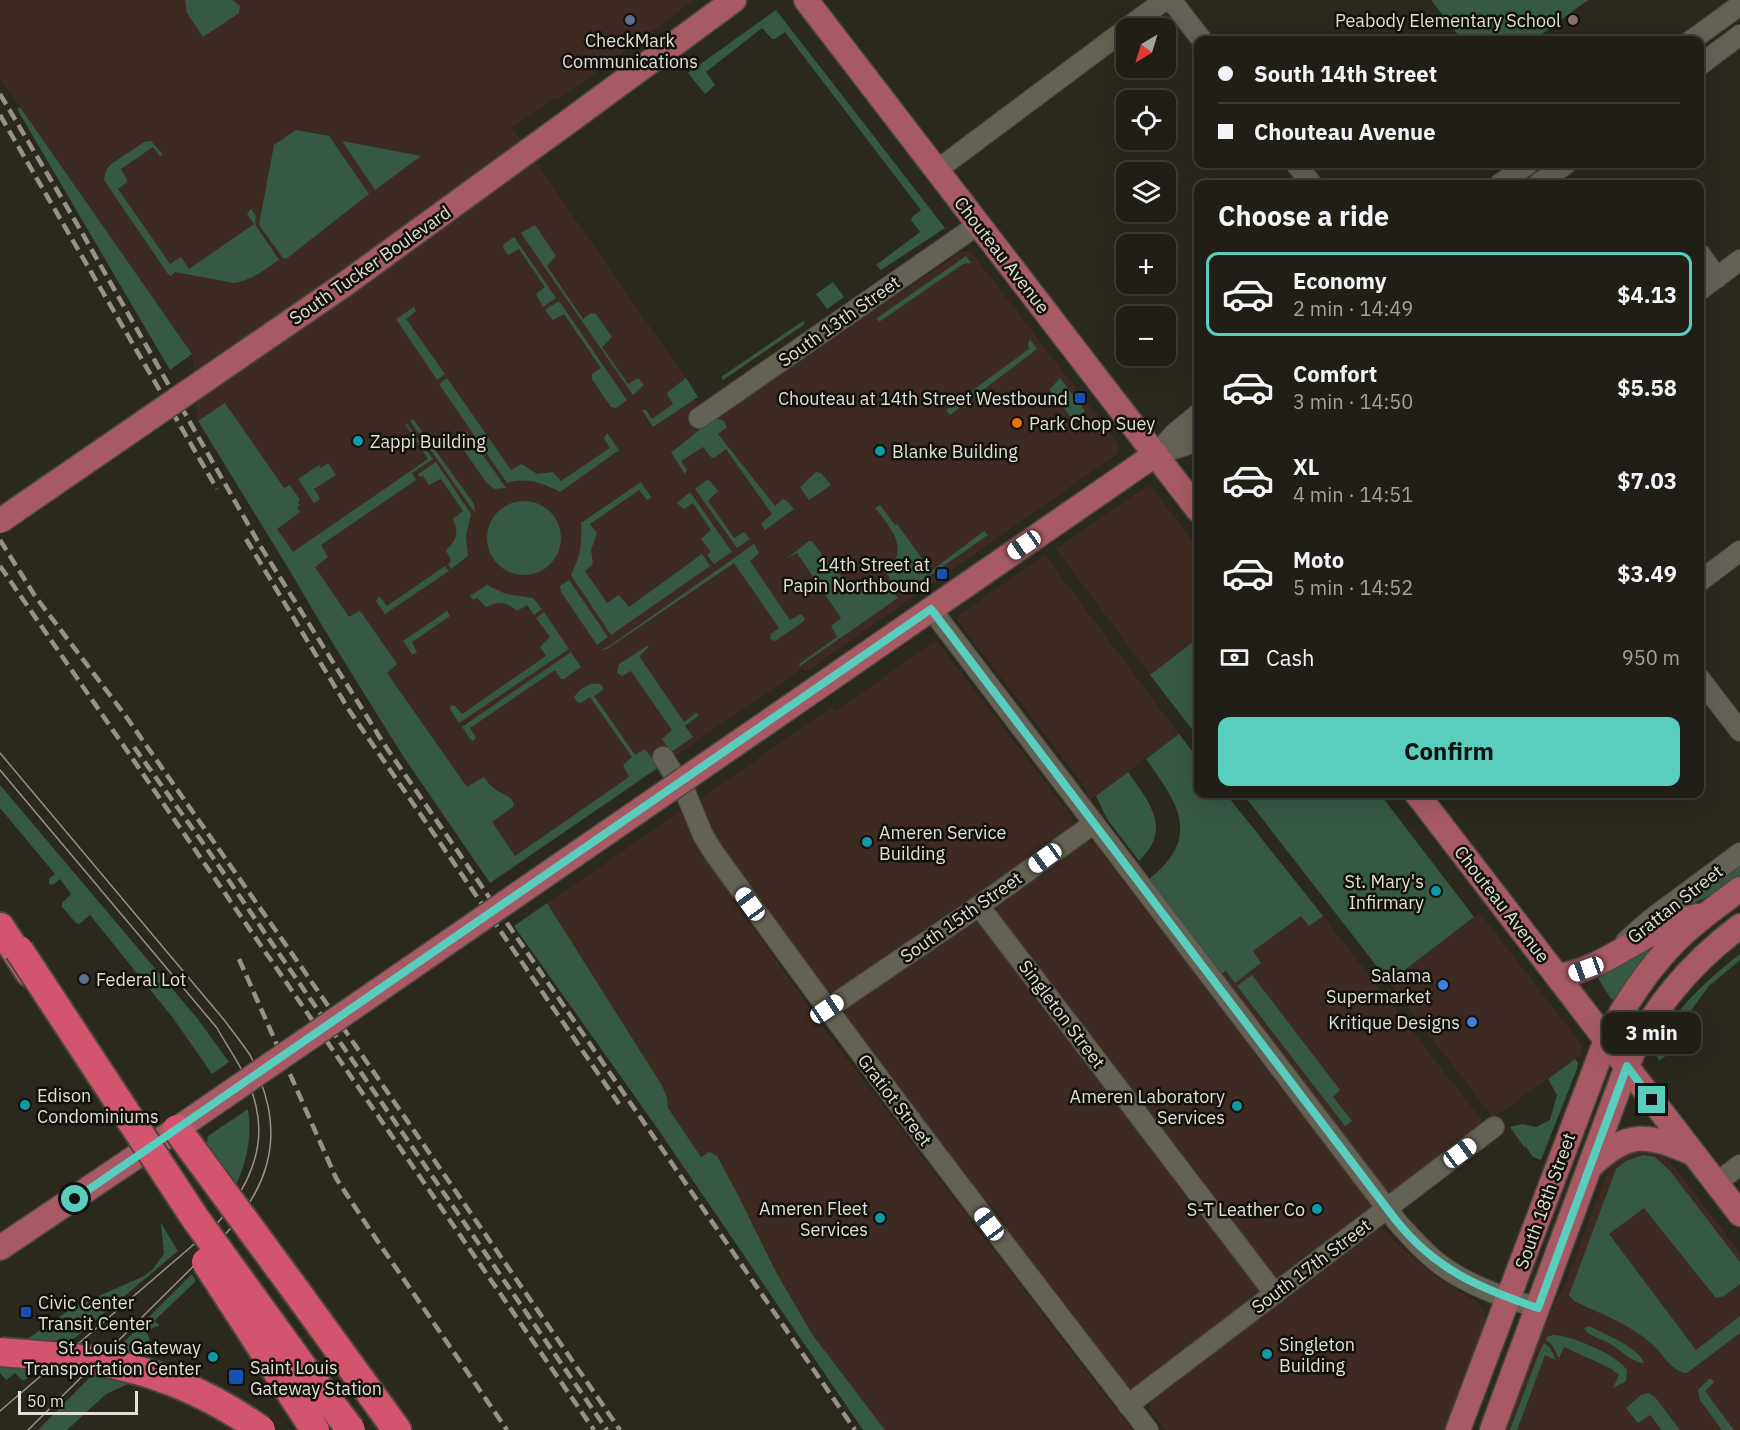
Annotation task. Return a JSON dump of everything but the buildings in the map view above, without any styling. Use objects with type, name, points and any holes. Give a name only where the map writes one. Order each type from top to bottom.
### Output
[{"type":"highway","points":[[0,922],[195,1218],[351,1430]]},
{"type":"highway","points":[[0,927],[62,1024],[224,1292],[315,1430]]},
{"type":"highway","points":[[170,1134],[397,1430]]},
{"type":"highway","points":[[0,1352],[99,1361],[141,1371],[193,1390],[261,1430]]},
{"type":"main road","name":"South Tucker Boulevard","points":[[0,522],[335,290],[734,0]]},
{"type":"main road","name":"Chouteau Avenue","points":[[806,0],[1194,505]]},
{"type":"main road","points":[[0,1248],[170,1134],[1156,454]]},
{"type":"main road","name":"Chouteau Avenue","points":[[1421,798],[1740,1214]]},
{"type":"main road","name":"South 18th Street","points":[[1458,1430],[1606,1040],[1621,1012],[1671,946],[1740,889]]},
{"type":"main road","points":[[1558,976],[1588,968],[1676,922],[1706,915]]},
{"type":"main road","name":"South 18th Street","points":[[1492,1430],[1627,1066],[1642,1034],[1693,967],[1740,926]]},
{"type":"main road","points":[[1590,1167],[1620,1143],[1636,1138],[1657,1139],[1694,1154]]},
{"type":"street","points":[[1141,18],[1165,0]]},
{"type":"street","points":[[1171,0],[1199,36]]},
{"type":"street","points":[[1697,36],[1740,5]]},
{"type":"street","points":[[1704,62],[1740,35]]},
{"type":"street","points":[[937,170],[1116,37]]},
{"type":"street","points":[[1299,168],[1309,180]]},
{"type":"street","points":[[1506,180],[1522,168]]},
{"type":"street","points":[[1544,180],[1560,168]]},
{"type":"street","name":"South 13th Street","points":[[699,418],[979,224]]},
{"type":"street","points":[[1704,260],[1717,278]]},
{"type":"street","points":[[1704,287],[1740,260]]},
{"type":"street","points":[[1156,454],[1194,417]]},
{"type":"street","points":[[1156,454],[1194,441]]},
{"type":"street","points":[[1704,578],[1740,551]]},
{"type":"street","points":[[931,609],[1387,1209],[1413,1239],[1437,1262],[1473,1284],[1538,1308]]},
{"type":"street","points":[[1704,684],[1740,731]]},
{"type":"street","name":"Gratiot Street","points":[[663,757],[686,794],[703,835],[712,850],[827,1009],[1148,1430]]},
{"type":"street","name":"South 15th Street","points":[[827,1009],[979,906],[1093,824]]},
{"type":"street","name":"Grattan Street","points":[[1611,956],[1651,919],[1740,853]]},
{"type":"street","name":"Singleton Street","points":[[979,906],[1275,1294]]},
{"type":"street","name":"South 17th Street","points":[[1128,1405],[1494,1127]]},
{"type":"street","points":[[1716,1183],[1740,1165]]},
{"type":"shaded area","points":[[0,0],[694,0],[558,100],[555,97],[512,128],[689,383],[690,394],[710,422],[961,252],[967,251],[972,253],[1117,442],[1119,447],[1117,454],[806,672],[803,668],[490,883],[403,756],[198,421],[192,354],[0,78]]},
{"type":"shaded area","points":[[1147,486],[1154,490],[1194,543],[1194,641],[1150,675],[1056,549]]},
{"type":"shaded area","points":[[1045,555],[1179,734],[1090,800],[1082,783],[957,619],[960,614]]},
{"type":"shaded area","points":[[936,640],[1070,814],[1074,826],[1062,838],[835,991],[826,991],[815,979],[712,831],[707,822],[701,798],[831,708],[835,712]]},
{"type":"shaded area","points":[[680,812],[740,909],[831,1038],[1132,1430],[885,1430],[812,1334],[776,1272],[717,1156],[709,1152],[701,1157],[668,1108],[667,1097],[661,1084],[547,903]]},
{"type":"shaded area","points":[[1085,841],[1096,845],[1369,1203],[1369,1212],[1280,1279],[1274,1276],[996,912],[999,902]]},
{"type":"shaded area","points":[[1315,906],[1485,1124],[1394,1193],[1386,1191],[1220,975]]},
{"type":"shaded area","points":[[1480,913],[1581,1044],[1583,1053],[1493,1118],[1389,982]]},
{"type":"shaded area","points":[[975,921],[979,922],[1261,1291],[1259,1295],[1131,1391],[845,1019],[846,1010],[850,1006]]},
{"type":"shaded area","points":[[1631,1148],[1660,1153],[1669,1160],[1740,1253],[1740,1430],[1502,1430],[1535,1345],[1565,1283],[1607,1173],[1612,1163]]},
{"type":"shaded area","points":[[1381,1228],[1432,1274],[1477,1302],[1485,1313],[1487,1325],[1449,1430],[1166,1430],[1150,1411],[1150,1402]]},
{"type":"green space","points":[[185,0],[232,0],[240,6],[239,13],[203,37],[187,13]]},
{"type":"green space","points":[[1431,0],[1588,0],[1539,36],[1459,36]]},
{"type":"green space","points":[[776,10],[945,228],[881,270],[876,265],[920,232],[911,220],[921,210],[785,32],[772,39],[762,28],[706,72],[715,85],[705,94],[688,73]]},
{"type":"green space","points":[[20,107],[192,354],[170,370],[17,109]]},
{"type":"green space","points":[[296,130],[329,136],[369,194],[286,259],[259,225],[274,145]]},
{"type":"green space","points":[[151,141],[163,155],[160,156],[153,147],[121,169],[127,182],[118,189],[170,264],[181,257],[189,269],[254,224],[247,214],[251,209],[256,216],[255,224],[279,260],[252,277],[234,283],[175,272],[171,276],[168,274],[104,180],[106,170],[110,165],[144,142]]},
{"type":"green space","points":[[342,141],[421,156],[375,190]]},
{"type":"green space","points":[[535,225],[556,256],[547,266],[583,319],[591,313],[596,314],[612,337],[602,347],[628,384],[638,378],[644,385],[633,395],[521,233]]},
{"type":"green space","points":[[514,237],[556,298],[543,307],[536,294],[545,287],[519,249],[508,255],[503,248],[504,244]]},
{"type":"green space","points":[[966,256],[971,263],[963,264],[879,322],[877,318]]},
{"type":"green space","points":[[833,282],[844,297],[827,309],[816,294]]},
{"type":"green space","points":[[559,301],[627,400],[616,408],[611,407],[592,379],[592,374],[601,368],[564,314],[553,320],[545,310]]},
{"type":"green space","points":[[414,307],[416,311],[406,319],[445,374],[437,380],[396,319]]},
{"type":"green space","points":[[803,321],[805,324],[723,380],[721,377]]},
{"type":"green space","points":[[1030,339],[1037,349],[950,415],[946,410],[1029,349]]},
{"type":"green space","points":[[447,378],[511,470],[522,464],[537,474],[553,472],[561,481],[610,448],[604,438],[607,433],[619,450],[560,492],[534,482],[507,483],[439,384]]},
{"type":"green space","points":[[686,378],[698,397],[653,427],[642,410],[646,410],[652,419],[673,404],[668,392]]},
{"type":"green space","points":[[1060,378],[1085,411],[1076,417],[1070,416],[1051,392],[1050,389]]},
{"type":"green space","points":[[225,403],[284,488],[290,485],[300,500],[298,502],[300,505],[297,507],[300,512],[277,529],[293,552],[428,459],[406,423],[433,459],[412,473],[416,480],[321,545],[328,557],[315,567],[349,617],[361,612],[397,664],[387,673],[467,787],[484,777],[493,788],[511,799],[514,806],[492,822],[515,856],[629,777],[623,765],[632,757],[590,697],[581,703],[577,702],[574,697],[586,686],[602,685],[603,690],[594,696],[635,755],[645,749],[659,767],[490,883],[403,756],[198,421]]},
{"type":"green space","points":[[413,419],[474,504],[475,513],[410,421]]},
{"type":"green space","points":[[718,419],[724,421],[727,427],[718,434],[775,506],[783,499],[794,509],[765,530],[761,524],[772,514],[726,449],[714,458],[703,447],[681,461],[687,470],[685,474],[671,452],[706,425]]},
{"type":"green space","points":[[466,431],[506,488],[494,489],[486,482],[456,439]]},
{"type":"green space","points":[[436,462],[471,514],[466,536],[468,556],[451,569],[448,564],[451,561],[446,550],[456,536],[453,519],[463,511],[441,479],[429,485],[423,476],[420,477],[418,474]]},
{"type":"green space","points":[[328,463],[336,475],[314,489],[320,499],[314,503],[298,479],[319,465],[321,468]]},
{"type":"green space","points":[[816,472],[821,473],[831,485],[809,500],[800,487]]},
{"type":"green space","points":[[707,480],[718,491],[708,501],[734,538],[744,532],[750,539],[737,548],[695,489]]},
{"type":"green space","points":[[641,482],[651,497],[650,499],[647,500],[639,490],[590,524],[597,533],[591,550],[593,564],[585,571],[607,603],[619,595],[629,607],[702,554],[710,566],[611,635],[571,575],[580,550],[581,523]]},
{"type":"green space","points":[[690,492],[732,552],[714,564],[707,555],[711,552],[701,539],[711,530],[693,503],[684,509],[677,503]]},
{"type":"green space","points":[[524,501],[538,504],[550,512],[558,524],[561,538],[558,552],[550,564],[538,572],[524,575],[510,572],[498,564],[490,552],[487,538],[490,524],[498,512],[510,504]]},
{"type":"green space","points":[[880,505],[895,525],[897,524],[931,571],[984,531],[988,535],[902,595],[886,573],[897,556],[898,547],[892,531],[875,508]]},
{"type":"green space","points":[[812,541],[841,576],[859,583],[883,577],[898,598],[800,666],[799,664],[837,637],[831,626],[841,618],[797,553],[786,559]]},
{"type":"green space","points":[[754,544],[759,553],[750,561],[790,620],[801,614],[805,619],[803,622],[775,641],[770,639],[771,634],[779,628],[734,563],[607,649],[601,650],[611,645]]},
{"type":"green space","points":[[445,566],[449,571],[385,614],[376,601],[379,596],[387,606]]},
{"type":"green space","points":[[569,580],[608,637],[597,645],[561,592],[560,586]]},
{"type":"green space","points":[[487,585],[506,594],[533,598],[542,609],[534,615],[527,605],[517,611],[502,603],[486,607],[477,598],[473,600],[470,596]]},
{"type":"green space","points":[[447,611],[450,616],[412,642],[417,653],[412,654],[403,641]]},
{"type":"green space","points":[[544,612],[569,649],[459,723],[450,709],[451,705],[462,714],[546,656],[540,647],[550,637],[536,618]]},
{"type":"green space","points":[[1194,641],[1194,732],[1150,675]]},
{"type":"green space","points":[[647,646],[649,647],[639,656],[684,722],[696,713],[699,715],[685,726],[693,737],[671,752],[662,739],[672,730],[631,671],[622,676],[617,673],[619,664]]},
{"type":"green space","points":[[571,652],[581,667],[564,679],[561,679],[555,670],[470,728],[476,738],[471,740],[462,727]]},
{"type":"green space","points":[[1179,734],[1194,754],[1194,798],[1229,798],[1323,916],[1309,926],[1301,916],[1253,951],[1261,963],[1235,983],[1226,971],[1220,975],[1148,880],[1165,864],[1175,849],[1180,835],[1180,821],[1168,791],[1146,759]]},
{"type":"green space","points":[[1128,772],[1150,805],[1156,827],[1155,838],[1139,861],[1107,819],[1096,796]]},
{"type":"green space","points":[[0,785],[197,1018],[229,1062],[212,1074],[173,1018],[90,915],[79,924],[62,907],[62,903],[71,894],[60,879],[53,885],[49,884],[49,879],[55,874],[0,808]]},
{"type":"green space","points":[[1246,798],[1383,798],[1474,917],[1389,982]]},
{"type":"green space","points":[[1740,863],[1740,875],[1714,893],[1656,923]]},
{"type":"green space","points":[[547,903],[661,1084],[667,1097],[668,1108],[701,1157],[709,1152],[717,1156],[776,1272],[812,1334],[885,1430],[863,1430],[655,1125],[514,926]]},
{"type":"green space","points":[[1665,936],[1637,968],[1615,1000],[1611,999],[1596,975]]},
{"type":"green space","points":[[1740,954],[1740,960],[1709,986],[1678,1028],[1687,1040],[1659,1061],[1653,1049],[1654,1047],[1659,1049],[1668,1034],[1665,1032],[1672,1020],[1689,999]]},
{"type":"green space","points":[[1252,975],[1340,1090],[1333,1097],[1352,1121],[1345,1126],[1237,986]]},
{"type":"green space","points":[[1575,1059],[1578,1063],[1577,1069],[1541,1160],[1533,1157],[1510,1127],[1522,1124],[1536,1127],[1550,1120],[1557,1095],[1548,1079]]},
{"type":"green space","points":[[248,1109],[247,1150],[234,1190],[206,1147],[208,1136]]},
{"type":"green space","points":[[1643,1155],[1655,1157],[1670,1171],[1740,1262],[1740,1284],[1724,1296],[1716,1298],[1644,1208],[1609,1234],[1696,1350],[1740,1316],[1740,1333],[1687,1373],[1677,1370],[1652,1344],[1634,1331],[1574,1301],[1569,1295],[1616,1169],[1626,1161]]},
{"type":"green space","points":[[161,1223],[178,1251],[25,1380],[15,1373],[6,1380],[0,1373],[0,1358],[72,1308],[144,1276],[152,1270],[164,1254]]},
{"type":"green space","points":[[192,1274],[196,1281],[154,1321],[160,1325],[146,1331],[150,1340],[134,1348],[141,1364],[109,1357]]},
{"type":"green space","points":[[1589,1326],[1629,1347],[1641,1357],[1644,1363],[1635,1361],[1609,1343],[1588,1333],[1584,1328]]},
{"type":"green space","points":[[1553,1335],[1582,1342],[1614,1358],[1627,1370],[1626,1381],[1613,1388],[1619,1375],[1610,1368],[1564,1347],[1559,1358],[1552,1345],[1546,1340],[1547,1337]]},
{"type":"green space","points":[[1544,1343],[1550,1348],[1556,1360],[1545,1355],[1517,1430],[1510,1430],[1539,1353]]},
{"type":"green space","points":[[96,1371],[137,1380],[106,1394],[67,1430],[38,1430]]},
{"type":"green space","points":[[1709,1379],[1714,1382],[1705,1391],[1734,1430],[1722,1430],[1700,1400],[1698,1390]]},
{"type":"green space","points":[[1649,1393],[1655,1397],[1680,1430],[1662,1430],[1650,1415],[1638,1423],[1626,1408],[1641,1395]]},
{"type":"tram line","points":[[0,753],[244,1046],[260,1080],[271,1125],[266,1166],[259,1185],[236,1222],[28,1430]]},
{"type":"tram line","points":[[0,770],[217,1028],[249,1086],[259,1123],[258,1140],[250,1171],[235,1201],[214,1227],[0,1411]]},
{"type":"railway","points":[[0,94],[77,224],[261,547],[384,744],[855,1430]]},
{"type":"railway","points":[[0,115],[217,489]]},
{"type":"railway","points":[[246,539],[349,710],[619,1104]]},
{"type":"railway","points":[[0,540],[35,596],[125,715],[620,1430]]},
{"type":"railway","points":[[0,566],[594,1430]]},
{"type":"railway","points":[[134,747],[205,846],[607,1430]]},
{"type":"railway","points":[[239,959],[336,1178],[507,1430]]},
{"type":"place","name":"CheckMark Communications","points":[[630,20]]},
{"type":"place","name":"Peabody Elementary School","points":[[1573,20]]},
{"type":"place","name":"Chouteau at 14th Street Westbound","points":[[1080,398]]},
{"type":"place","name":"Park Chop Suey","points":[[1017,423]]},
{"type":"place","name":"Zappi Building","points":[[358,441]]},
{"type":"place","name":"Blanke Building","points":[[880,451]]},
{"type":"place","name":"14th Street at Papin Northbound","points":[[942,574]]},
{"type":"place","name":"Ameren Service Building","points":[[867,842]]},
{"type":"place","name":"St. Mary's Infirmary","points":[[1436,891]]},
{"type":"place","name":"Federal Lot","points":[[84,979]]},
{"type":"place","name":"Salama Supermarket","points":[[1443,985]]},
{"type":"place","name":"Kritique Designs","points":[[1472,1022]]},
{"type":"place","name":"Edison Condominiums","points":[[25,1105]]},
{"type":"place","name":"Ameren Laboratory Services","points":[[1237,1106]]},
{"type":"place","name":"S-T Leather Co","points":[[1317,1209]]},
{"type":"place","name":"Ameren Fleet Services","points":[[880,1218]]},
{"type":"place","name":"Civic Center Transit Center","points":[[26,1312]]},
{"type":"place","name":"Singleton Building","points":[[1267,1354]]},
{"type":"place","name":"St. Louis Gateway Transportation Center","points":[[213,1357]]},
{"type":"place","name":"Saint Louis Gateway Station","points":[[236,1377]]},
{"type":"route","points":[[75,1199],[931,609],[1395,1219],[1427,1253],[1448,1270],[1473,1284],[1538,1308],[1627,1066],[1652,1100]]}]
